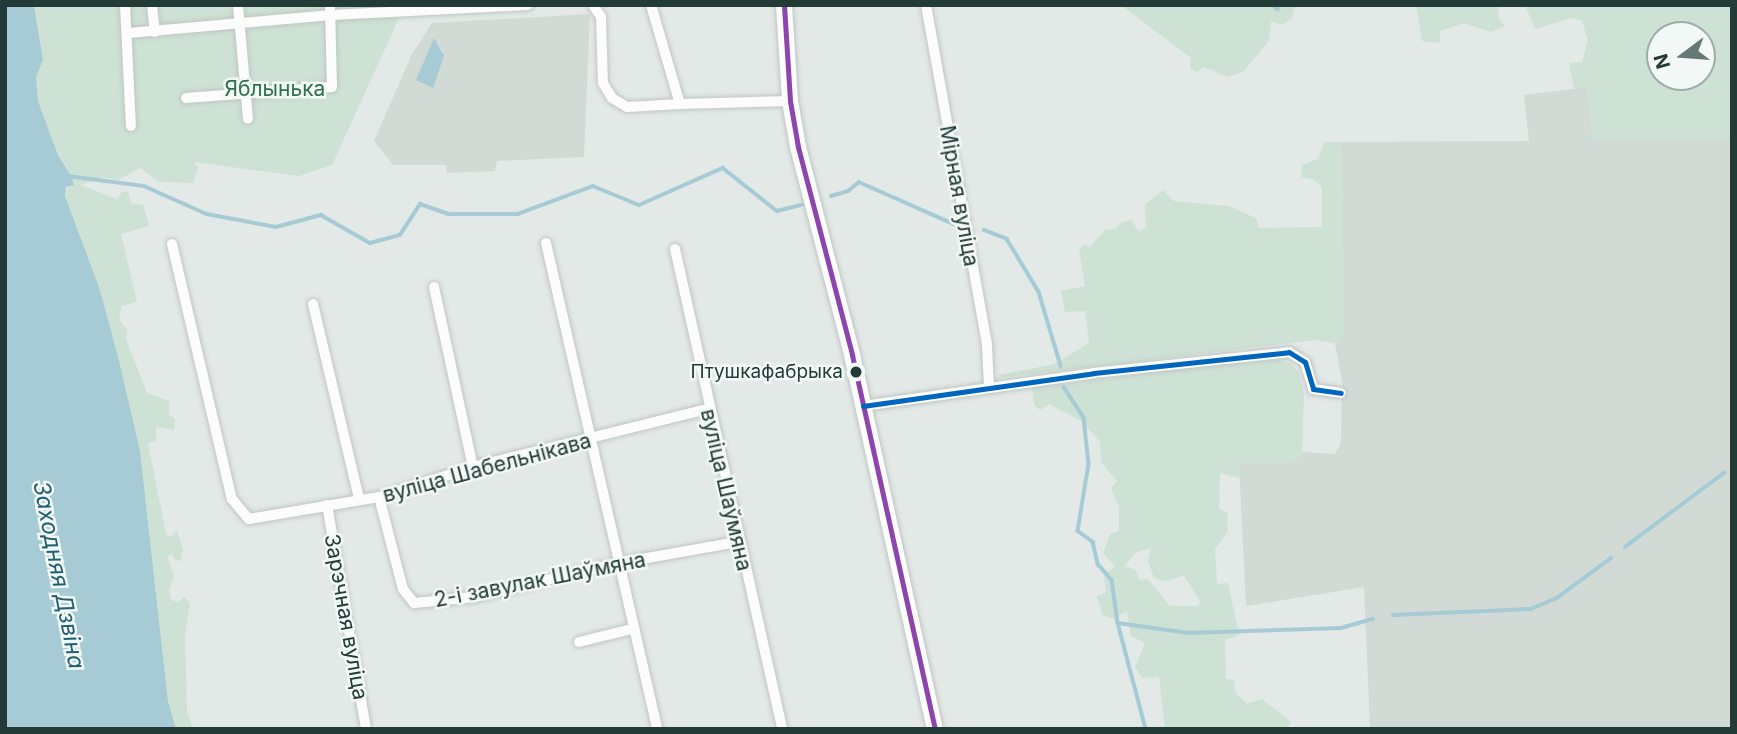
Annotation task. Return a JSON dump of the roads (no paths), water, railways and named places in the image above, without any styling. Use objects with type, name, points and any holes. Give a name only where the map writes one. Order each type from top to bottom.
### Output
[{"type":"street","points":[[124,5],[129,33],[131,126]]},
{"type":"street","points":[[152,5],[155,32]]},
{"type":"street","points":[[238,5],[248,119]]},
{"type":"street","points":[[129,33],[241,23],[330,10],[528,5]]},
{"type":"street","points":[[593,5],[601,17],[603,82],[612,98],[627,107],[790,101]]},
{"type":"street","points":[[651,5],[680,104]]},
{"type":"street","points":[[784,5],[790,101],[863,406],[931,728]]},
{"type":"street","name":"Мірная вуліца","points":[[926,5],[986,345],[989,387]]},
{"type":"street","points":[[186,98],[332,87],[330,10]]},
{"type":"street","points":[[546,243],[632,629],[657,729]]},
{"type":"street","name":"вуліца Шабельнікава","points":[[172,244],[232,499],[249,519],[264,519],[359,498],[379,497],[473,467],[708,409]]},
{"type":"street","name":"вуліца Шаўмяна","points":[[675,249],[737,542],[782,729]]},
{"type":"street","points":[[434,287],[473,467]]},
{"type":"street","points":[[313,304],[359,498]]},
{"type":"street","points":[[863,406],[989,387],[1289,352],[1305,362],[1312,389],[1341,393]]},
{"type":"street","name":"2-і завулак Шаўмяна","points":[[379,497],[403,589],[414,603],[475,597],[618,563],[737,542]]},
{"type":"street","name":"Зарэчная вуліца","points":[[327,505],[366,729]]},
{"type":"street","points":[[579,642],[632,629]]},
{"type":"water","name":"Заходняя Дзвіна","points":[[5,5],[34,5],[43,60],[36,77],[38,101],[58,155],[74,185],[66,187],[65,196],[100,290],[119,361],[140,451],[168,701],[176,729],[5,729]]},
{"type":"water","points":[[434,38],[444,56],[433,88],[416,80]]},
{"type":"waterway","points":[[1272,5],[1278,9]]},
{"type":"waterway","points":[[68,176],[144,186],[207,214],[276,227],[321,215],[370,243],[400,235],[420,204],[449,214],[518,214],[593,186],[639,205],[723,168],[777,211],[806,204]]},
{"type":"waterway","points":[[831,196],[848,191],[859,182],[956,225]]},
{"type":"waterway","points":[[984,230],[1007,239],[1039,292],[1061,366]]},
{"type":"waterway","points":[[1064,387],[1084,418],[1089,464],[1078,531],[1093,542],[1098,564],[1112,580],[1118,623],[1146,729]]},
{"type":"waterway","points":[[1625,547],[1724,473]]},
{"type":"waterway","points":[[1393,615],[1531,609],[1557,598],[1611,558]]},
{"type":"waterway","points":[[1118,623],[1188,633],[1341,628],[1373,619]]},
{"type":"place","name":"Птушкафабрыка","points":[[856,372]]},
{"type":"park label","name":"Яблынька","points":[[275,89]]}]
